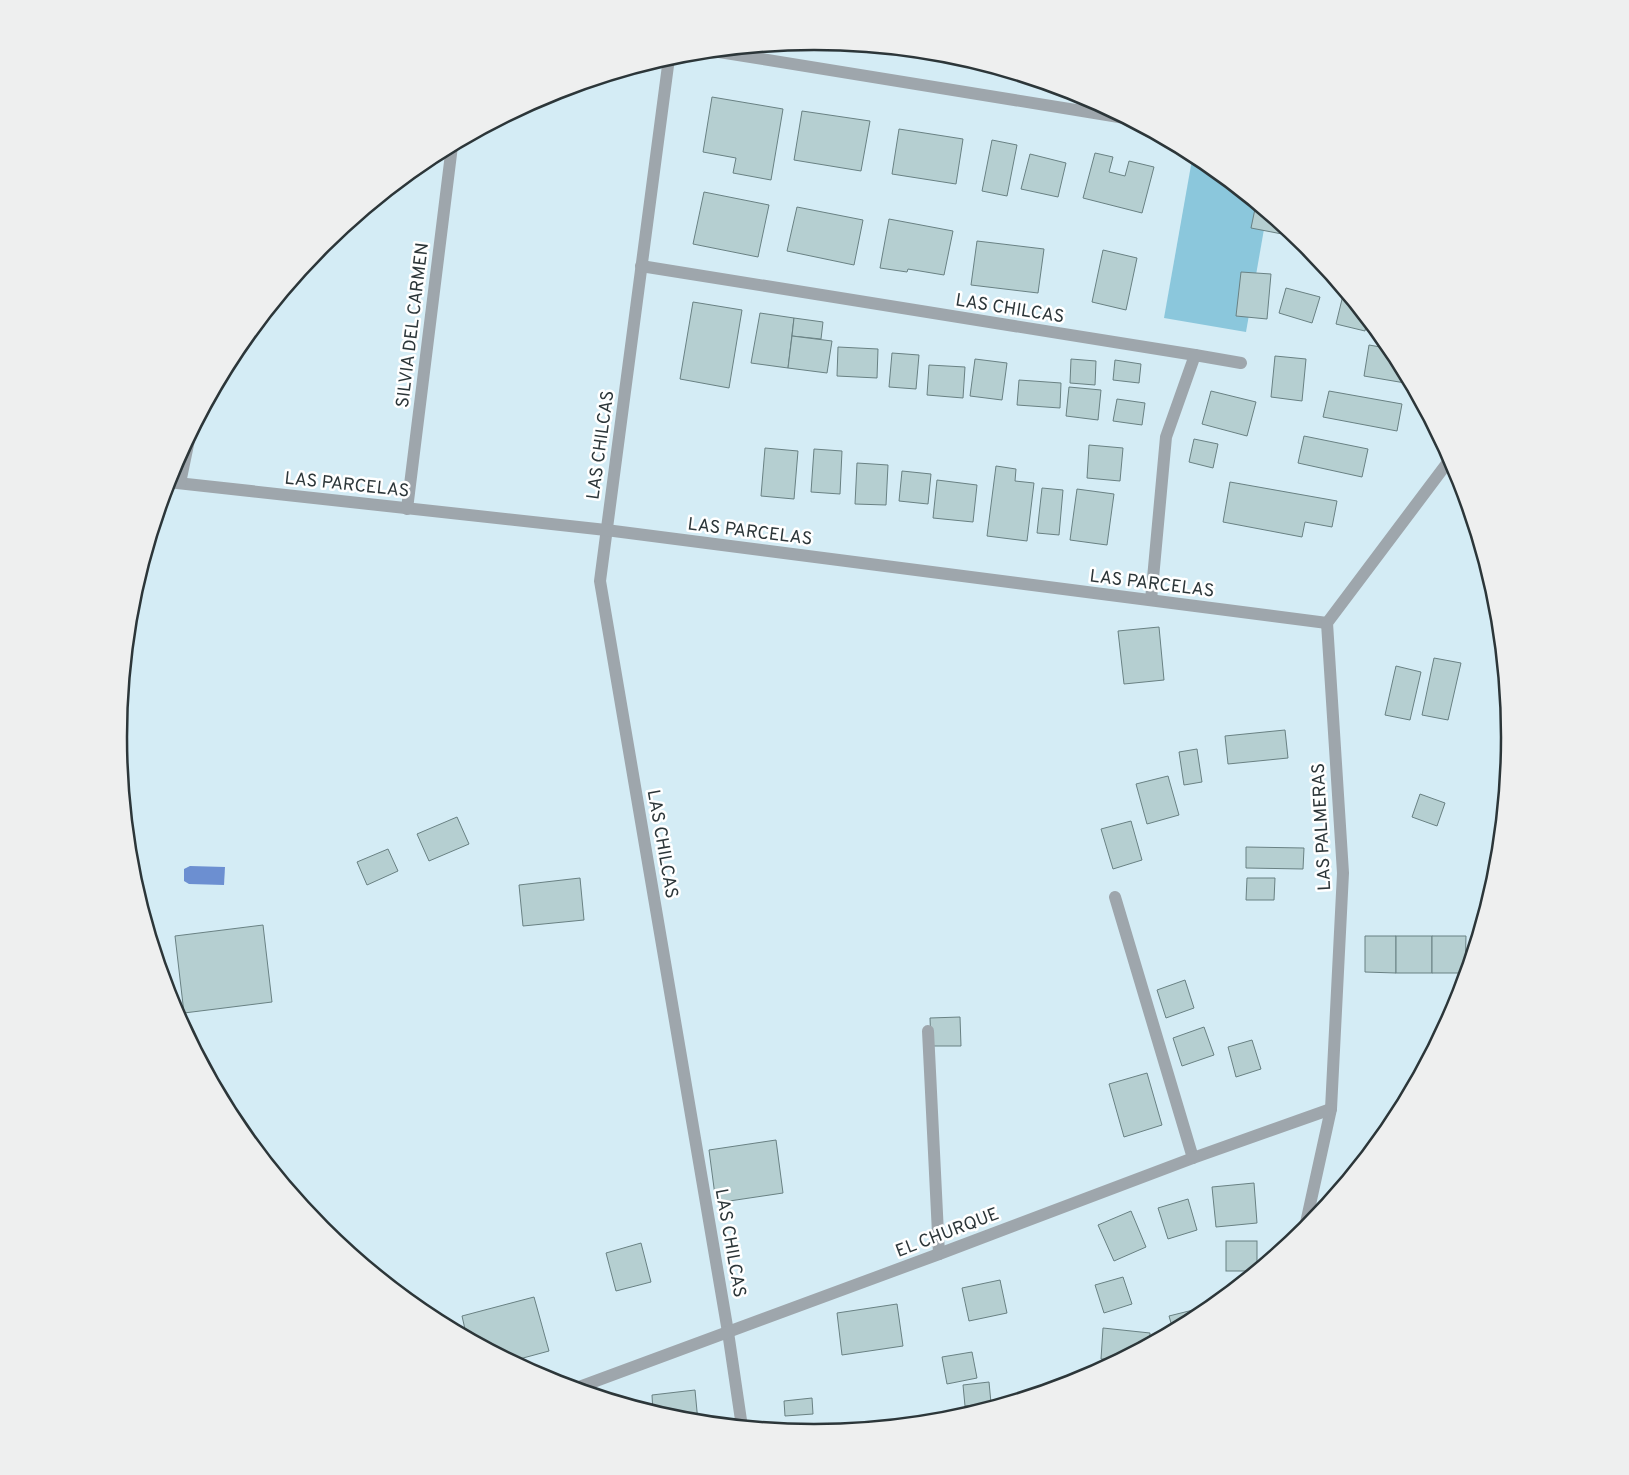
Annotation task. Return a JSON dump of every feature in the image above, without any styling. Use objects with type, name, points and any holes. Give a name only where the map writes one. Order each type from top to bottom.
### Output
[{"type":"street","points":[[736,55],[1106,115]]},
{"type":"street","name":"LAS CHILCAS","points":[[668,66],[600,581],[728,1332],[741,1421]]},
{"type":"street","name":"SILVIA DEL CARMEN","points":[[407,509],[451,155]]},
{"type":"street","name":"LAS CHILCAS","points":[[641,266],[1241,363]]},
{"type":"street","points":[[1151,600],[1166,437],[1195,355]]},
{"type":"street","points":[[1326,623],[1446,465]]},
{"type":"street","name":"LAS PARCELAS","points":[[176,482],[606,530],[1326,623]]},
{"type":"street","name":"LAS PALMERAS","points":[[1307,1217],[1331,1108],[1343,873],[1326,623]]},
{"type":"street","points":[[1115,897],[1193,1158]]},
{"type":"street","points":[[928,1031],[939,1254]]},
{"type":"street","name":"EL CHURQUE","points":[[584,1385],[1331,1108]]},
{"type":"shaded area","points":[[1191,163],[1233,192],[1266,219],[1246,332],[1164,318]]},
{"type":"water","points":[[190,866],[225,867],[224,885],[189,884],[184,881],[184,869]]},
{"type":"building","points":[[712,97],[783,109],[771,180],[733,173],[736,158],[703,152]]},
{"type":"building","points":[[802,111],[870,121],[861,171],[794,160]]},
{"type":"building","points":[[899,129],[963,139],[956,184],[892,174]]},
{"type":"building","points":[[992,140],[1017,145],[1007,196],[982,191]]},
{"type":"building","points":[[1095,153],[1113,157],[1109,172],[1125,176],[1129,161],[1154,167],[1142,213],[1083,198]]},
{"type":"building","points":[[1030,154],[1066,163],[1058,197],[1021,189]]},
{"type":"building","points":[[704,192],[769,205],[758,257],[693,244]]},
{"type":"building","points":[[797,207],[863,220],[854,265],[787,251]]},
{"type":"building","points":[[1255,210],[1282,234],[1251,228]]},
{"type":"building","points":[[889,219],[953,231],[944,275],[908,269],[907,272],[880,268]]},
{"type":"building","points":[[977,241],[1044,249],[1038,293],[971,285]]},
{"type":"building","points":[[1103,250],[1137,258],[1126,310],[1092,302]]},
{"type":"building","points":[[1241,272],[1271,274],[1267,319],[1236,316]]},
{"type":"building","points":[[1286,288],[1320,297],[1312,323],[1279,313]]},
{"type":"building","points":[[1342,298],[1366,327],[1365,331],[1336,324]]},
{"type":"building","points":[[693,302],[742,310],[729,388],[680,379]]},
{"type":"building","points":[[760,313],[794,318],[788,368],[751,363]]},
{"type":"building","points":[[794,318],[823,322],[821,339],[792,336]]},
{"type":"building","points":[[792,336],[832,341],[827,373],[788,368]]},
{"type":"building","points":[[1369,345],[1380,347],[1403,383],[1364,376]]},
{"type":"building","points":[[838,347],[878,349],[877,378],[837,376]]},
{"type":"building","points":[[892,353],[919,355],[916,389],[889,387]]},
{"type":"building","points":[[1275,356],[1306,359],[1302,401],[1271,397]]},
{"type":"building","points":[[975,359],[1007,363],[1002,400],[970,396]]},
{"type":"building","points":[[1071,359],[1096,361],[1095,385],[1070,383]]},
{"type":"building","points":[[1115,360],[1141,364],[1139,383],[1113,380]]},
{"type":"building","points":[[929,365],[965,367],[963,398],[927,395]]},
{"type":"building","points":[[1019,380],[1061,383],[1060,408],[1017,405]]},
{"type":"building","points":[[1069,387],[1101,390],[1098,420],[1066,416]]},
{"type":"building","points":[[1211,391],[1256,402],[1247,436],[1202,424]]},
{"type":"building","points":[[1329,391],[1402,404],[1397,431],[1323,417]]},
{"type":"building","points":[[1117,399],[1145,403],[1142,425],[1113,421]]},
{"type":"building","points":[[1304,436],[1368,449],[1362,477],[1298,463]]},
{"type":"building","points":[[1194,439],[1218,444],[1213,468],[1189,462]]},
{"type":"building","points":[[1089,445],[1123,448],[1120,481],[1087,478]]},
{"type":"building","points":[[765,448],[798,451],[794,499],[761,496]]},
{"type":"building","points":[[814,449],[842,451],[840,494],[811,492]]},
{"type":"building","points":[[857,463],[888,465],[886,505],[855,504]]},
{"type":"building","points":[[996,466],[1016,469],[1015,481],[1034,483],[1027,541],[987,536]]},
{"type":"building","points":[[902,471],[931,474],[928,504],[899,501]]},
{"type":"building","points":[[937,480],[977,485],[973,522],[933,518]]},
{"type":"building","points":[[1230,482],[1337,501],[1332,527],[1305,522],[1302,537],[1223,522]]},
{"type":"building","points":[[1042,488],[1063,490],[1059,535],[1037,533]]},
{"type":"building","points":[[1077,489],[1114,494],[1107,545],[1070,540]]},
{"type":"building","points":[[1159,627],[1164,680],[1124,684],[1118,631]]},
{"type":"building","points":[[1434,658],[1461,663],[1448,720],[1422,715]]},
{"type":"building","points":[[1396,666],[1421,672],[1410,720],[1385,715]]},
{"type":"building","points":[[1285,730],[1288,758],[1228,764],[1225,736]]},
{"type":"building","points":[[1197,749],[1202,782],[1184,785],[1179,752]]},
{"type":"building","points":[[1168,776],[1179,815],[1147,824],[1136,784]]},
{"type":"building","points":[[1420,794],[1445,803],[1437,826],[1412,817]]},
{"type":"building","points":[[457,817],[469,844],[429,861],[417,834]]},
{"type":"building","points":[[1131,821],[1142,860],[1113,869],[1101,829]]},
{"type":"building","points":[[1246,847],[1304,848],[1303,869],[1246,868]]},
{"type":"building","points":[[388,849],[398,871],[367,885],[357,862]]},
{"type":"building","points":[[580,878],[584,920],[523,926],[519,885]]},
{"type":"building","points":[[1247,878],[1275,878],[1274,900],[1246,900]]},
{"type":"building","points":[[263,925],[272,1002],[185,1013],[175,936]]},
{"type":"building","points":[[1365,936],[1396,936],[1396,973],[1365,972]]},
{"type":"building","points":[[1396,936],[1432,936],[1432,973],[1396,973]]},
{"type":"building","points":[[1432,936],[1466,936],[1465,960],[1460,973],[1432,973]]},
{"type":"building","points":[[1185,980],[1194,1008],[1166,1018],[1157,990]]},
{"type":"building","points":[[960,1017],[961,1046],[931,1046],[930,1018]]},
{"type":"building","points":[[1204,1027],[1214,1055],[1182,1066],[1173,1038]]},
{"type":"building","points":[[1252,1040],[1261,1069],[1236,1077],[1228,1047]]},
{"type":"building","points":[[1147,1073],[1162,1125],[1124,1137],[1109,1084]]},
{"type":"building","points":[[776,1140],[783,1193],[716,1203],[709,1150]]},
{"type":"building","points":[[1254,1183],[1257,1223],[1216,1227],[1212,1187]]},
{"type":"building","points":[[1188,1199],[1197,1230],[1168,1239],[1158,1208]]},
{"type":"building","points":[[1131,1211],[1146,1247],[1114,1261],[1098,1225]]},
{"type":"building","points":[[1226,1241],[1257,1241],[1257,1263],[1247,1271],[1226,1271]]},
{"type":"building","points":[[641,1243],[651,1282],[616,1291],[606,1253]]},
{"type":"building","points":[[1123,1277],[1132,1304],[1104,1313],[1095,1285]]},
{"type":"building","points":[[1000,1280],[1007,1313],[969,1321],[962,1288]]},
{"type":"building","points":[[534,1297],[549,1351],[520,1359],[465,1329],[462,1316]]},
{"type":"building","points":[[897,1304],[903,1346],[842,1355],[837,1313]]},
{"type":"building","points":[[1195,1309],[1171,1325],[1169,1316]]},
{"type":"building","points":[[1103,1328],[1150,1333],[1150,1338],[1119,1354],[1107,1359],[1101,1359]]},
{"type":"building","points":[[972,1352],[977,1378],[947,1384],[942,1357]]},
{"type":"building","points":[[989,1382],[991,1402],[965,1406],[963,1385]]},
{"type":"building","points":[[695,1390],[697,1415],[653,1406],[652,1395]]},
{"type":"building","points":[[812,1398],[813,1414],[785,1416],[784,1401]]}]
